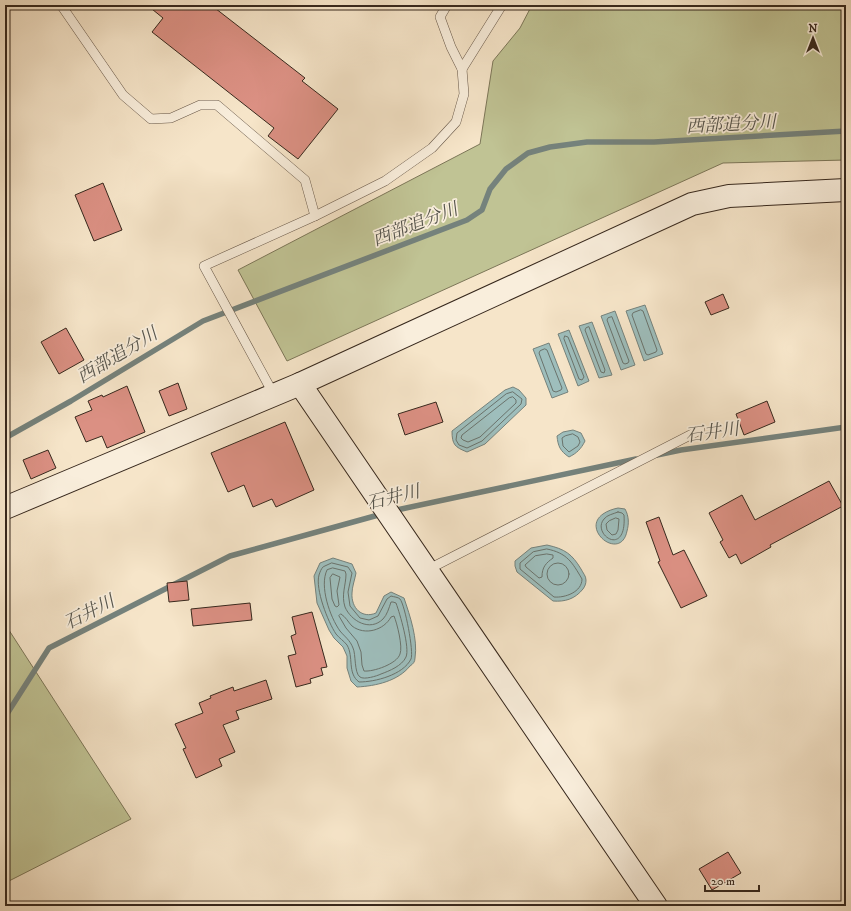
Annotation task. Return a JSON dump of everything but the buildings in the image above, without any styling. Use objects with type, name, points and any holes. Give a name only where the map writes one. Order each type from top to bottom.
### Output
[{"type":"street","points":[[5,508],[300,384],[692,204],[729,196],[846,190]]},
{"type":"street","points":[[300,384],[656,906]]},
{"type":"lane","points":[[61,5],[123,95],[151,119],[171,118],[200,105],[217,105],[305,180],[315,216]]},
{"type":"lane","points":[[274,395],[204,266],[315,216],[386,181],[432,148],[456,122],[464,94],[462,69],[451,47],[440,17],[447,5]]},
{"type":"lane","points":[[462,69],[502,5]]},
{"type":"lane","points":[[427,570],[537,515],[700,430]]},
{"type":"green space","points":[[532,5],[846,5],[846,160],[723,163],[287,361],[238,270],[480,144],[493,61],[520,28]]},
{"type":"green space","points":[[5,624],[131,819],[5,883]]},
{"type":"water","points":[[645,305],[663,354],[644,361],[626,311]]},
{"type":"water","points":[[615,311],[635,365],[621,370],[601,316]]},
{"type":"water","points":[[592,322],[612,375],[599,378],[579,326]]},
{"type":"water","points":[[569,330],[589,381],[578,386],[558,334]]},
{"type":"water","points":[[549,343],[568,392],[552,398],[533,349]]},
{"type":"water","points":[[513,387],[519,390],[526,398],[526,405],[485,444],[467,452],[457,447],[453,439],[452,431],[505,390]]},
{"type":"water","points":[[573,430],[581,433],[585,441],[574,454],[569,457],[563,453],[560,448],[557,436],[563,432]]},
{"type":"water","points":[[618,508],[625,509],[628,520],[628,528],[623,540],[617,544],[604,540],[599,535],[596,528],[597,521],[603,514]]},
{"type":"water","points":[[547,545],[559,548],[571,556],[585,576],[585,586],[577,595],[570,599],[553,601],[517,572],[515,561],[531,548]]},
{"type":"water","points":[[333,558],[352,564],[356,573],[352,588],[352,598],[355,608],[358,611],[366,615],[376,613],[384,596],[391,592],[404,598],[414,635],[416,651],[415,659],[413,664],[393,679],[379,684],[357,687],[351,681],[347,668],[347,656],[343,647],[334,638],[329,630],[317,603],[314,576],[320,563]]},
{"type":"waterway","name":"西部追分川","points":[[5,438],[71,401],[203,321],[467,220],[482,210],[490,189],[506,169],[528,153],[550,147],[587,142],[654,142],[846,131]]},
{"type":"waterway","name":"石井川","points":[[657,455],[681,450],[846,427]]},
{"type":"waterway","name":"石井川","points":[[392,511],[636,459]]},
{"type":"waterway","name":"石井川","points":[[5,717],[49,648],[230,556],[382,514]]}]
